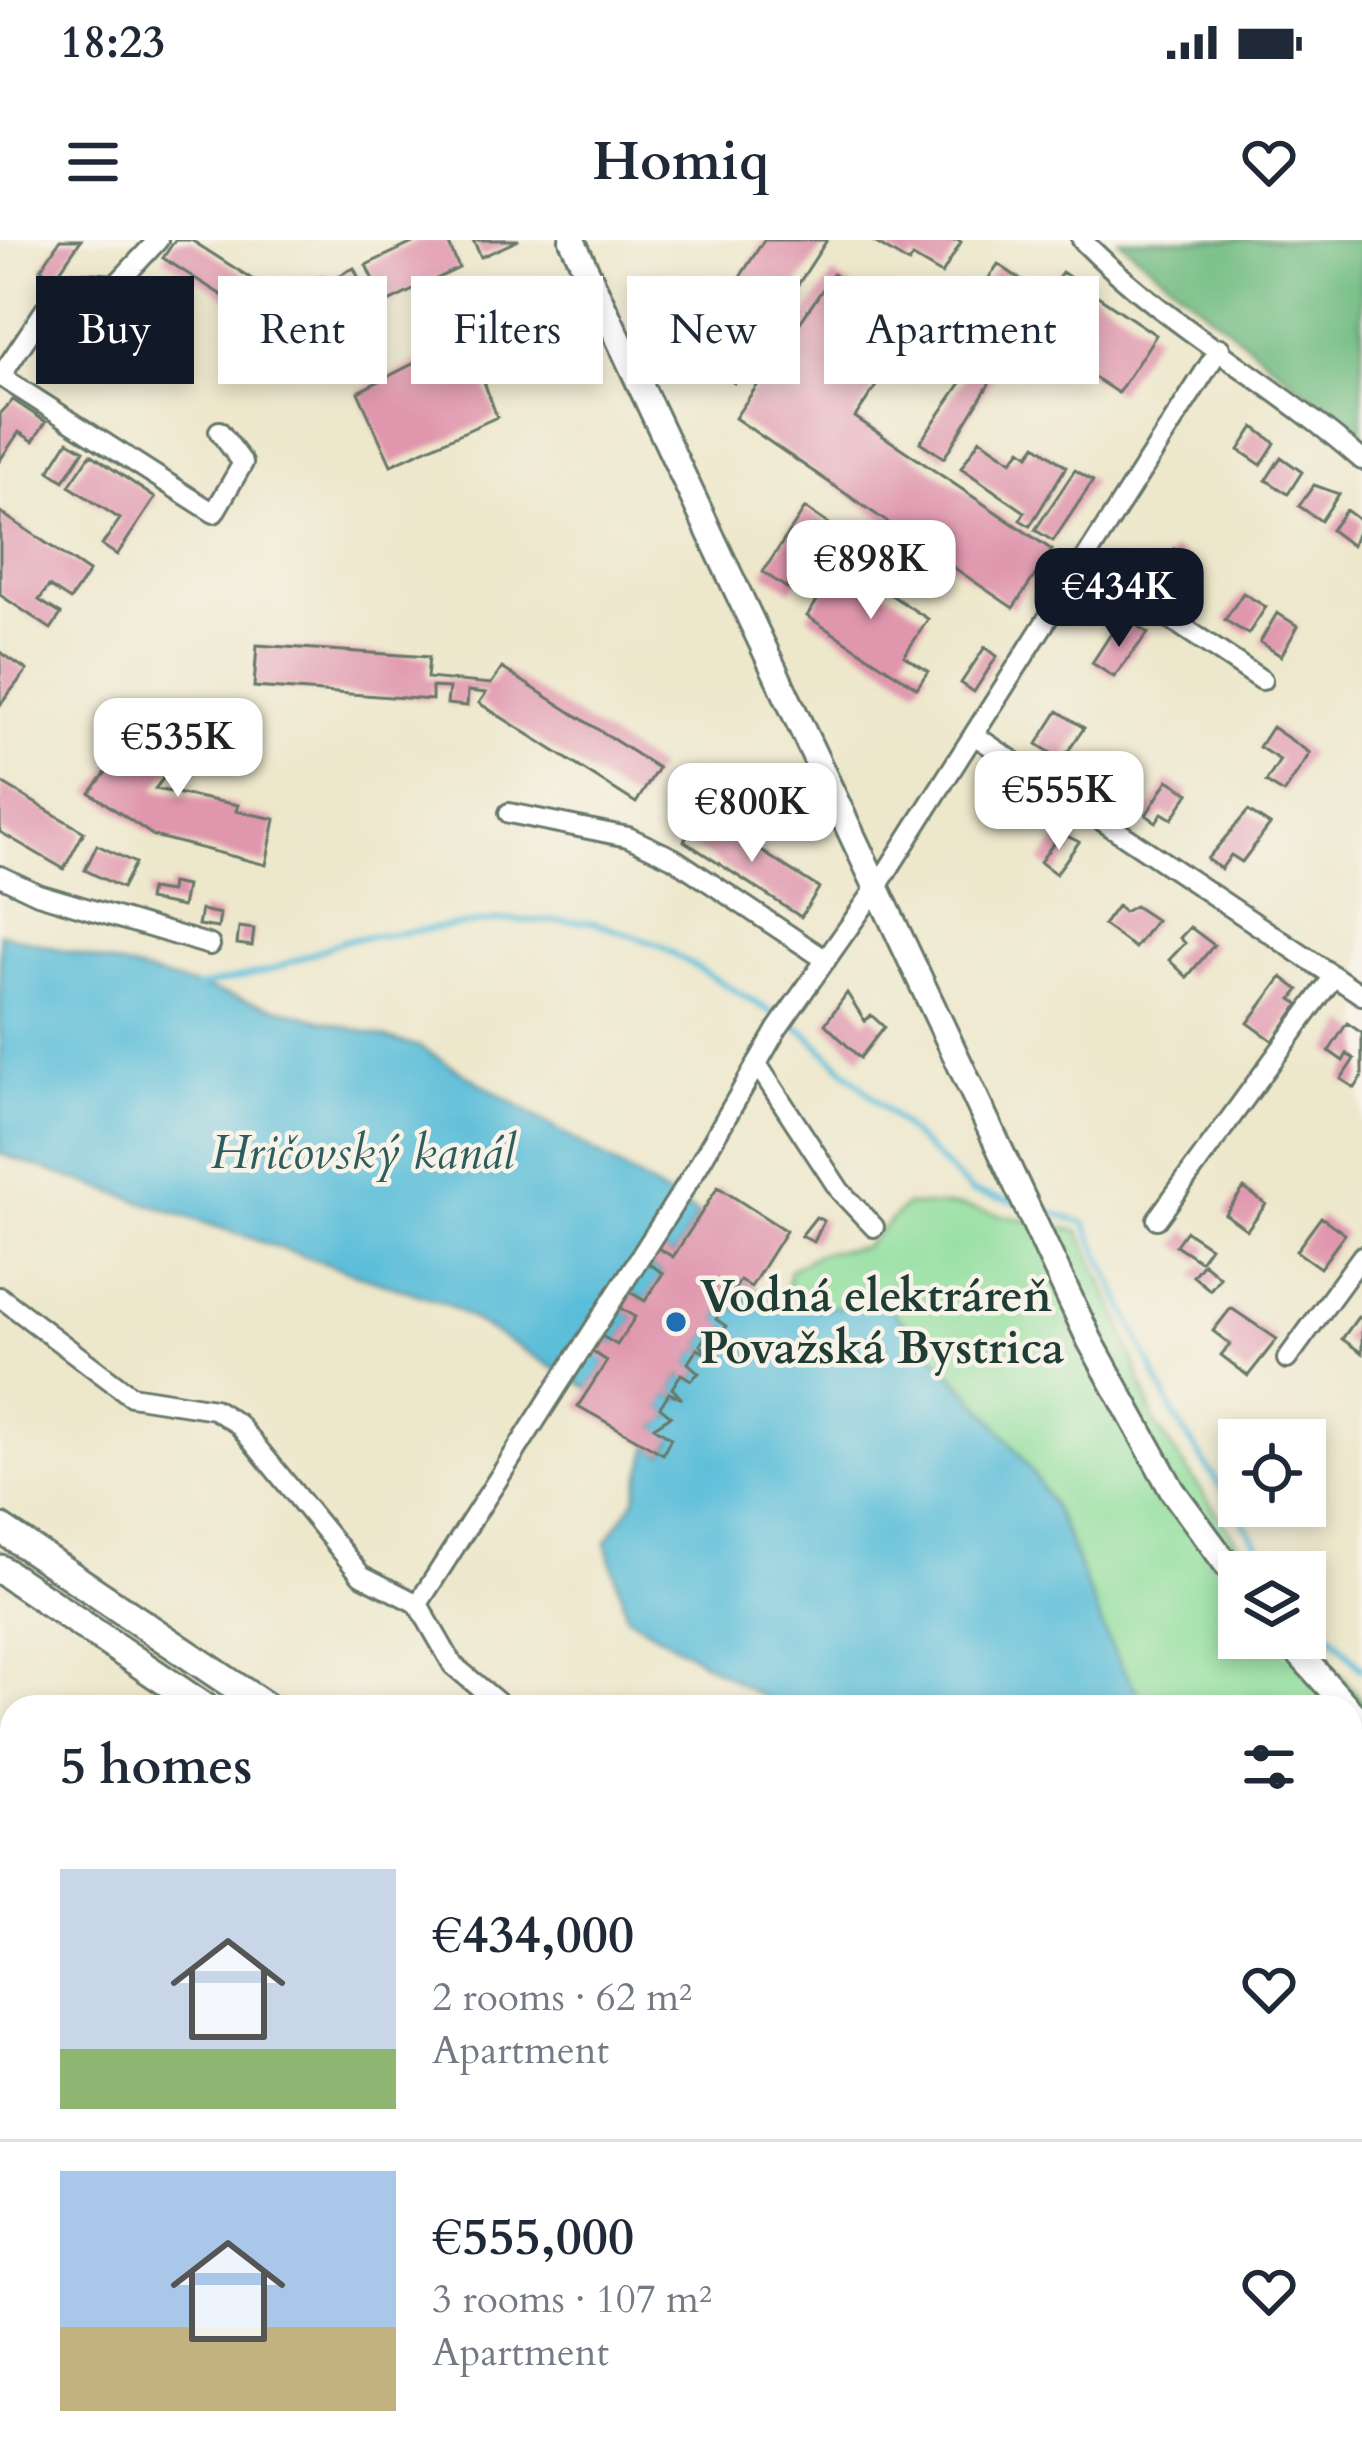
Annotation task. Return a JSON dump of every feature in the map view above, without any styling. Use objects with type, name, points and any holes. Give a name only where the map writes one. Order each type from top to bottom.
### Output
[{"type":"highway","points":[[0,1528],[248,1695]]},
{"type":"highway","points":[[0,1569],[186,1695]]},
{"type":"main road","points":[[572,240],[1025,1206],[1140,1435],[1219,1551]]},
{"type":"main road","points":[[1304,1659],[1336,1695]]},
{"type":"street","points":[[158,240],[116,285],[71,282],[53,298],[0,376],[214,513],[243,463],[219,430]]},
{"type":"street","points":[[1082,240],[1129,287],[1220,348],[1362,460]]},
{"type":"street","points":[[418,1604],[697,1168],[777,1029],[875,890],[1220,348]]},
{"type":"street","points":[[1084,561],[1262,680]]},
{"type":"street","points":[[974,735],[1362,995]]},
{"type":"street","points":[[509,813],[578,824],[674,858],[826,960]]},
{"type":"street","points":[[0,876],[74,906],[210,945]]},
{"type":"street","points":[[1157,1219],[1334,976]]},
{"type":"street","points":[[757,1064],[841,1191],[874,1227]]},
{"type":"street","points":[[1287,1359],[1362,1256]]},
{"type":"street","points":[[0,1297],[131,1396],[201,1406],[226,1416],[250,1435],[361,1575],[418,1604],[453,1665],[489,1695]]},
{"type":"green space","points":[[1119,240],[1362,240],[1362,437]]},
{"type":"green space","points":[[906,1205],[959,1206],[1079,1231],[1118,1316],[1156,1425],[1218,1514],[1218,1527],[1227,1527],[1243,1551],[1218,1551],[1218,1659],[1326,1658],[1358,1695],[1140,1695],[1105,1633],[1049,1500],[1015,1448],[954,1376],[889,1307],[783,1307],[790,1270],[820,1253],[864,1247]]},
{"type":"water","name":"Hričovský kanál","points":[[0,933],[420,1047],[699,1215],[673,1257],[659,1249],[649,1264],[663,1273],[645,1301],[631,1292],[621,1308],[635,1317],[617,1345],[603,1336],[598,1341],[607,1361],[589,1389],[446,1304],[0,1154]]},
{"type":"water","points":[[740,1280],[783,1307],[889,1307],[974,1399],[1033,1473],[1062,1526],[1117,1658],[1140,1695],[758,1695],[627,1616],[606,1542],[634,1501],[649,1446],[663,1454],[672,1441],[654,1427],[671,1416],[660,1407],[669,1393],[682,1399],[672,1388],[681,1374],[691,1380],[699,1373],[688,1363],[697,1349],[711,1354],[700,1345],[709,1331],[719,1337],[727,1329],[716,1319],[725,1305],[739,1310],[728,1301]]},
{"type":"building","points":[[60,240],[81,240],[56,276],[41,269]]},
{"type":"building","points":[[175,240],[191,240],[247,276],[218,276],[218,293],[163,258]]},
{"type":"building","points":[[419,240],[447,240],[459,268],[442,276],[411,276],[411,291],[387,303],[387,276],[371,276],[366,265]]},
{"type":"building","points":[[473,240],[519,240],[481,257]]},
{"type":"building","points":[[764,240],[827,240],[800,282],[800,276],[741,276]]},
{"type":"building","points":[[871,240],[961,242],[942,274],[913,257],[909,263]]},
{"type":"building","points":[[998,264],[1015,276],[990,276]]},
{"type":"building","points":[[824,287],[824,384],[877,384],[855,417],[1052,550],[1013,608],[735,418],[758,384],[800,384],[800,322]]},
{"type":"building","points":[[1099,297],[1156,335],[1118,393],[1099,381]]},
{"type":"building","points":[[411,365],[411,384],[485,384],[497,417],[391,465],[358,392],[387,384],[387,377]]},
{"type":"building","points":[[960,384],[989,384],[944,458],[920,442]]},
{"type":"building","points":[[13,400],[46,422],[33,441],[19,432],[0,460],[0,414]]},
{"type":"building","points":[[1254,427],[1275,443],[1261,465],[1239,450]]},
{"type":"building","points":[[980,439],[1012,461],[1021,449],[1029,455],[1036,445],[1066,467],[1030,526],[1020,520],[1025,512],[961,468]]},
{"type":"building","points":[[68,441],[84,450],[64,481],[49,471]]},
{"type":"building","points":[[91,454],[155,498],[117,555],[102,545],[120,519],[69,486]]},
{"type":"building","points":[[1281,457],[1302,472],[1288,494],[1266,480]]},
{"type":"building","points":[[1075,470],[1093,481],[1053,541],[1035,530]]},
{"type":"building","points":[[1314,485],[1339,494],[1321,521],[1299,506]]},
{"type":"building","points":[[805,508],[833,527],[791,591],[763,572]]},
{"type":"building","points":[[1346,510],[1362,522],[1352,546],[1331,530]]},
{"type":"building","points":[[0,512],[89,572],[70,600],[49,586],[39,600],[61,614],[51,629],[0,595]]},
{"type":"building","points":[[1174,549],[1194,563],[1175,590],[1155,576]]},
{"type":"building","points":[[842,563],[928,619],[904,656],[928,671],[917,688],[807,616]]},
{"type":"building","points":[[1243,593],[1266,607],[1248,634],[1225,620]]},
{"type":"building","points":[[1277,613],[1298,626],[1281,656],[1260,642]]},
{"type":"building","points":[[1133,623],[1148,633],[1114,677],[1092,663],[1114,629],[1124,636]]},
{"type":"building","points":[[257,645],[429,657],[427,678],[491,684],[502,668],[658,768],[636,803],[479,703],[486,693],[468,691],[467,706],[447,704],[449,688],[432,687],[432,700],[254,687]]},
{"type":"building","points":[[985,647],[997,656],[974,692],[961,683]]},
{"type":"building","points":[[0,652],[27,670],[0,705]]},
{"type":"building","points":[[1058,711],[1084,728],[1062,760],[1037,744]]},
{"type":"building","points":[[151,714],[189,744],[155,789],[238,805],[236,811],[275,819],[266,865],[154,836],[90,793]]},
{"type":"building","points":[[1272,727],[1310,753],[1284,793],[1266,782],[1280,760],[1259,747]]},
{"type":"building","points":[[1168,780],[1189,793],[1172,819],[1162,813],[1156,822],[1146,815]]},
{"type":"building","points":[[0,782],[84,832],[64,869],[0,832]]},
{"type":"building","points":[[1248,811],[1270,825],[1242,862],[1231,855],[1221,869],[1207,859]]},
{"type":"building","points":[[702,813],[819,888],[801,917],[684,841]]},
{"type":"building","points":[[1061,833],[1079,842],[1056,874],[1040,862]]},
{"type":"building","points":[[97,845],[135,863],[122,888],[85,870]]},
{"type":"building","points":[[171,883],[186,886],[182,907],[148,900],[150,889],[170,892]]},
{"type":"building","points":[[1117,906],[1124,912],[1135,906],[1156,920],[1135,948],[1103,925]]},
{"type":"building","points":[[201,910],[220,914],[218,928],[198,925]]},
{"type":"building","points":[[239,927],[254,929],[252,946],[237,944]]},
{"type":"building","points":[[1190,927],[1214,945],[1187,977],[1169,960],[1185,943],[1180,938]]},
{"type":"building","points":[[1282,977],[1299,990],[1292,999],[1299,1004],[1273,1041],[1248,1023]]},
{"type":"building","points":[[847,993],[865,1021],[871,1015],[884,1027],[860,1058],[825,1024]]},
{"type":"building","points":[[1347,1023],[1362,1033],[1362,1077],[1355,1088],[1341,1079],[1354,1059],[1347,1054],[1343,1061],[1329,1051]]},
{"type":"building","name":"Vodná elektráreň Považská Bystrica","points":[[718,1187],[786,1231],[751,1287],[740,1280],[728,1301],[738,1311],[725,1305],[716,1319],[726,1326],[722,1336],[709,1331],[700,1345],[712,1356],[697,1349],[688,1363],[699,1373],[691,1380],[681,1374],[672,1388],[682,1399],[669,1393],[660,1407],[671,1416],[654,1427],[671,1438],[663,1454],[578,1406],[607,1361],[592,1351],[599,1340],[602,1336],[617,1345],[635,1317],[620,1308],[630,1292],[645,1301],[663,1273],[649,1264],[658,1248],[673,1257]]},
{"type":"building","points":[[1244,1188],[1266,1204],[1247,1230],[1225,1214]]},
{"type":"building","points":[[816,1217],[824,1221],[814,1242],[801,1236]]},
{"type":"building","points":[[1321,1217],[1345,1234],[1320,1268],[1296,1251]]},
{"type":"building","points":[[1186,1231],[1210,1247],[1200,1261],[1176,1245]]},
{"type":"building","points":[[1203,1263],[1220,1277],[1210,1290],[1193,1276]]},
{"type":"building","points":[[1231,1308],[1277,1339],[1248,1376],[1221,1355],[1230,1344],[1213,1331]]},
{"type":"building","points":[[1358,1317],[1362,1319],[1362,1353],[1342,1339]]},
{"type":"waterway","points":[[195,988],[271,970],[346,940],[500,920],[592,922],[659,945],[806,1033],[972,1192],[1016,1202]]},
{"type":"waterway","points":[[1034,1207],[1085,1223],[1176,1419],[1262,1551]]},
{"type":"waterway","points":[[1326,1629],[1362,1669]]},
{"type":"place","name":"Vodná elektráreň Považská Bystrica","points":[[676,1322]]}]
